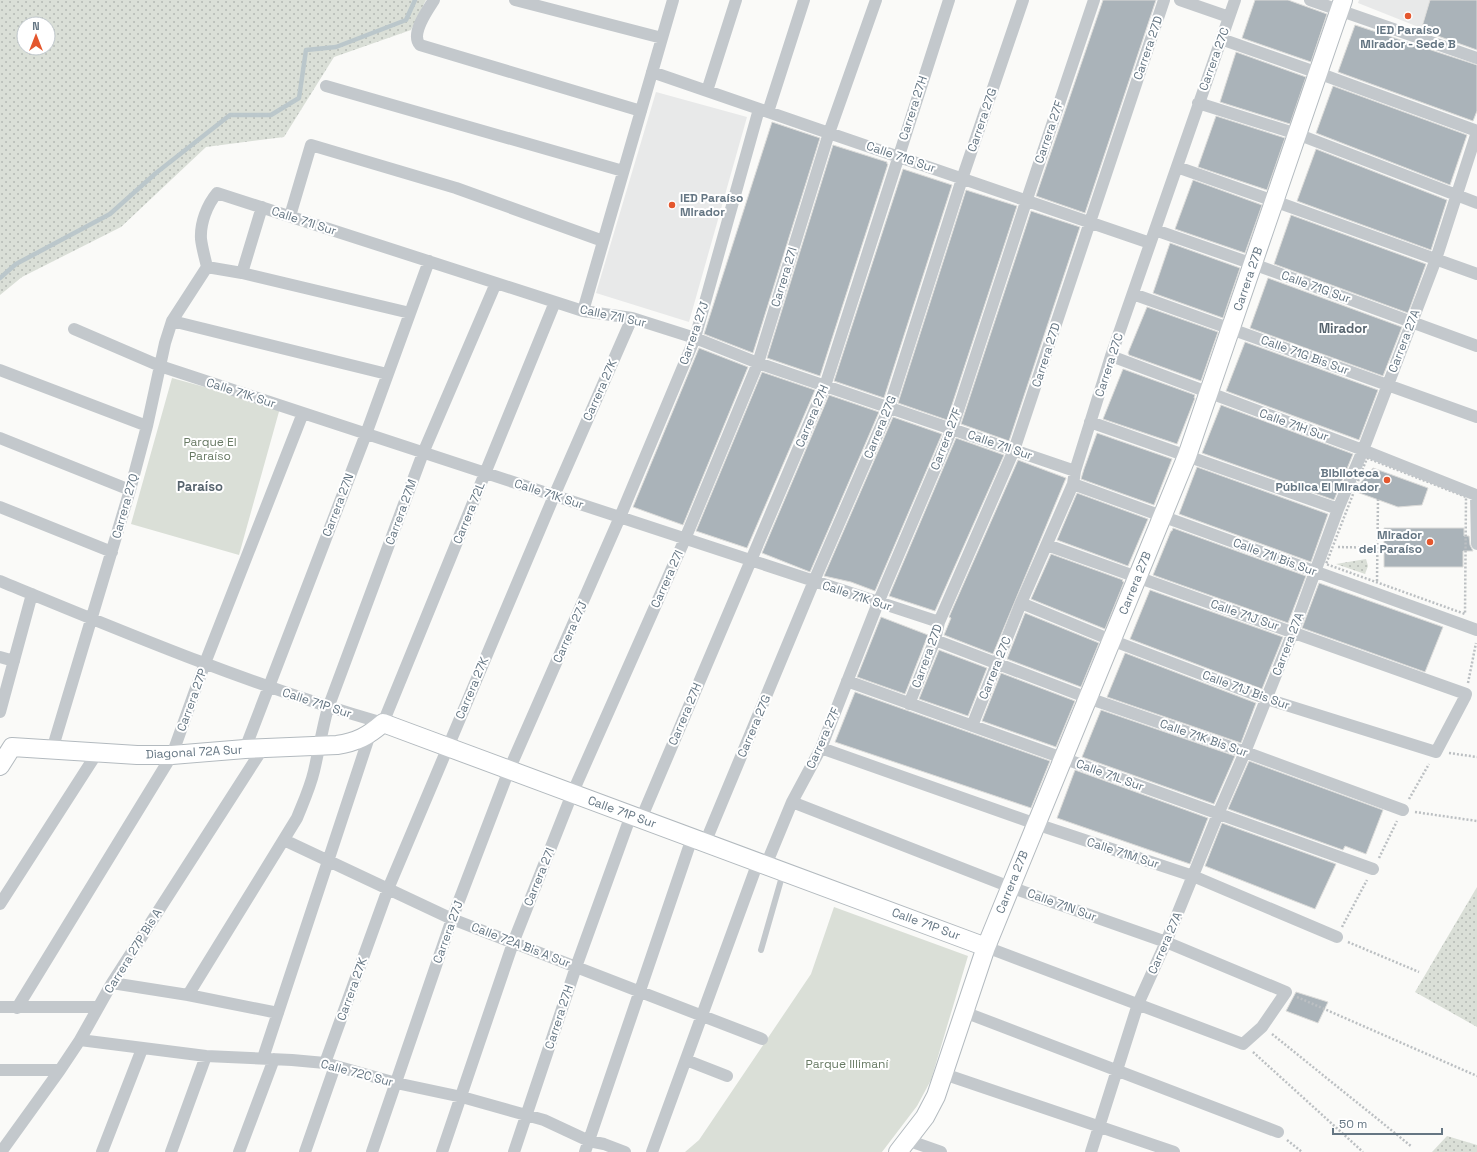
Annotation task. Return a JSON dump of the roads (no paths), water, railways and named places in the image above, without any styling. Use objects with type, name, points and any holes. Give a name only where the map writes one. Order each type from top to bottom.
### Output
[{"type":"street","points":[[434,0],[425,14],[416,36],[416,42],[420,45],[641,111]]},
{"type":"street","points":[[515,0],[662,38]]},
{"type":"street","points":[[583,311],[673,0]]},
{"type":"street","points":[[707,91],[736,0]]},
{"type":"street","name":"Carrera 27J","points":[[372,1152],[452,919],[510,770],[620,518],[695,338],[763,110],[804,0]]},
{"type":"street","name":"Carrera 27I","points":[[442,1152],[462,1097],[513,942],[572,794],[685,539],[758,363],[829,133],[876,0]]},
{"type":"street","name":"Carrera 27H","points":[[514,1152],[576,967],[636,817],[825,386],[949,0]]},
{"type":"street","name":"Carrera 27G","points":[[587,1146],[639,991],[699,840],[814,582],[889,408],[962,179],[1023,0]]},
{"type":"street","name":"Carrera 27F","points":[[652,1152],[702,1015],[762,864],[792,802],[821,748],[878,603],[952,429],[1094,0]]},
{"type":"street","name":"Carrera 27D","points":[[909,704],[935,640],[939,622],[1014,450],[1164,0]]},
{"type":"street","points":[[1180,0],[1229,17]]},
{"type":"street","name":"Carrera 27C","points":[[972,726],[1021,603],[1073,484],[1075,471],[1111,356],[1235,0]]},
{"type":"street","points":[[1310,0],[1341,5],[1477,58]]},
{"type":"street","name":"Carrera 27B","points":[[902,1146],[931,1107],[944,1074],[986,947],[1187,456],[1341,5]]},
{"type":"street","points":[[1221,39],[1477,132]]},
{"type":"street","name":"Calle 71G Sur","points":[[652,72],[898,156],[1026,202],[1150,243]]},
{"type":"street","points":[[326,86],[623,171]]},
{"type":"street","points":[[1198,103],[1297,134],[1477,202]]},
{"type":"street","name":"Carrera 27A","points":[[1091,1152],[1138,1004],[1166,942],[1245,752],[1293,632],[1315,572],[1329,546],[1338,509],[1363,450],[1436,259],[1477,132]]},
{"type":"street","points":[[290,216],[311,145],[456,188],[603,241]]},
{"type":"street","points":[[1177,167],[1477,274]]},
{"type":"street","name":"Calle 71I Sur","points":[[207,267],[201,241],[201,232],[208,204],[217,193],[583,311],[632,318],[695,338],[758,363],[1075,471]]},
{"type":"street","points":[[242,273],[262,207]]},
{"type":"street","name":"Calle 71G Sur","points":[[1155,230],[1253,264],[1477,346]]},
{"type":"street","name":"Carrera 27N","points":[[254,748],[268,687],[366,434],[429,261]]},
{"type":"street","points":[[207,267],[242,273],[410,313]]},
{"type":"street","name":"Carrera 27Q","points":[[52,750],[130,490],[172,321],[207,267]]},
{"type":"street","name":"Carrera 27M","points":[[284,840],[297,818],[307,794],[328,708],[423,453],[496,283]]},
{"type":"street","name":"Calle 71G Bis Sur","points":[[1133,294],[1477,417]]},
{"type":"street","name":"Carrera 72L","points":[[239,1152],[268,1058],[278,1013],[328,860],[376,729],[486,473],[555,302]]},
{"type":"street","name":"Carrera 27K","points":[[305,1152],[330,1064],[388,889],[554,496],[632,318]]},
{"type":"street","points":[[172,321],[387,374]]},
{"type":"street","name":"Calle 71K Sur","points":[[74,329],[160,366],[939,622]]},
{"type":"street","name":"Calle 71H Sur","points":[[1111,356],[1363,450],[1476,495]]},
{"type":"street","points":[[0,370],[147,426]]},
{"type":"street","name":"Carrera 27P","points":[[17,1008],[172,755],[205,663],[303,413]]},
{"type":"street","points":[[1090,422],[1338,509]]},
{"type":"street","points":[[0,438],[130,490]]},
{"type":"street","name":"Calle 71I Bis Sur","points":[[1073,484],[1315,572],[1376,588],[1477,630]]},
{"type":"street","points":[[1476,495],[1477,544]]},
{"type":"street","points":[[0,506],[112,552]]},
{"type":"street","name":"Calle 71J Sur","points":[[1047,545],[1466,694],[1436,752]]},
{"type":"street","name":"Calle 71P Sur","points":[[0,581],[92,620],[268,687],[328,708],[376,729],[447,747],[1243,1044]]},
{"type":"street","points":[[0,712],[32,594]]},
{"type":"street","name":"Calle 71J Bis Sur","points":[[1021,603],[1111,640],[1267,698],[1436,752]]},
{"type":"street","name":"Calle 71K Bis Sur","points":[[935,640],[1088,698],[1245,752],[1403,810]]},
{"type":"street","points":[[0,657],[14,661]]},
{"type":"street","name":"Calle 71L Sur","points":[[847,681],[1373,869]]},
{"type":"street","name":"Diagonal 72A Sur","points":[[6,746],[97,753],[172,755],[254,748],[337,745],[352,742],[376,729]]},
{"type":"street","points":[[0,766],[6,746]]},
{"type":"street","name":"Carrera 27P Bis A","points":[[6,1151],[80,1040],[112,983],[254,748]]},
{"type":"street","name":"Calle 71M Sur","points":[[821,748],[1036,824],[1194,876],[1337,937]]},
{"type":"street","points":[[0,904],[97,753]]},
{"type":"street","name":"Calle 71N Sur","points":[[792,802],[1010,886],[1166,942],[1286,992],[1262,1026],[1243,1044]]},
{"type":"street","points":[[188,995],[284,840]]},
{"type":"street","name":"Calle 72A Bis A Sur","points":[[284,840],[452,919],[762,1039]]},
{"type":"street","points":[[112,983],[188,995],[278,1013]]},
{"type":"street","points":[[0,1007],[98,1007]]},
{"type":"street","points":[[964,1012],[1278,1132]]},
{"type":"street","name":"Calle 72C Sur","points":[[80,1040],[206,1056],[308,1060],[330,1064],[396,1083],[462,1097],[544,1120],[587,1146],[604,1144],[625,1152]]},
{"type":"street","points":[[102,1152],[142,1049]]},
{"type":"street","points":[[171,1152],[206,1056]]},
{"type":"street","points":[[686,1060],[727,1076]]},
{"type":"street","points":[[0,1070],[60,1070]]},
{"type":"street","points":[[944,1074],[1174,1152]]},
{"type":"street","points":[[902,1146],[941,1152]]},
{"type":"lane","points":[[761,950],[784,872]]},
{"type":"waterway","points":[[0,278],[16,264],[110,214],[156,173],[230,115],[271,115],[299,98],[306,50],[336,47],[406,20],[415,0]]},
{"type":"place","name":"IED Paraíso Mirador - Sede B","points":[[1408,16]]},
{"type":"place","name":"IED Paraíso Mirador","points":[[672,205]]},
{"type":"place","name":"Biblioteca Pública El Mirador","points":[[1387,480]]},
{"type":"place","name":"Mirador del Paraíso","points":[[1430,542]]},
{"type":"district","name":"Mirador","points":[[1343,328]]},
{"type":"district","name":"Paraíso","points":[[200,486]]},
{"type":"park label","name":"Parque El Paraíso","points":[[210,449]]},
{"type":"park label","name":"Parque Illimaní","points":[[847,1064]]}]
